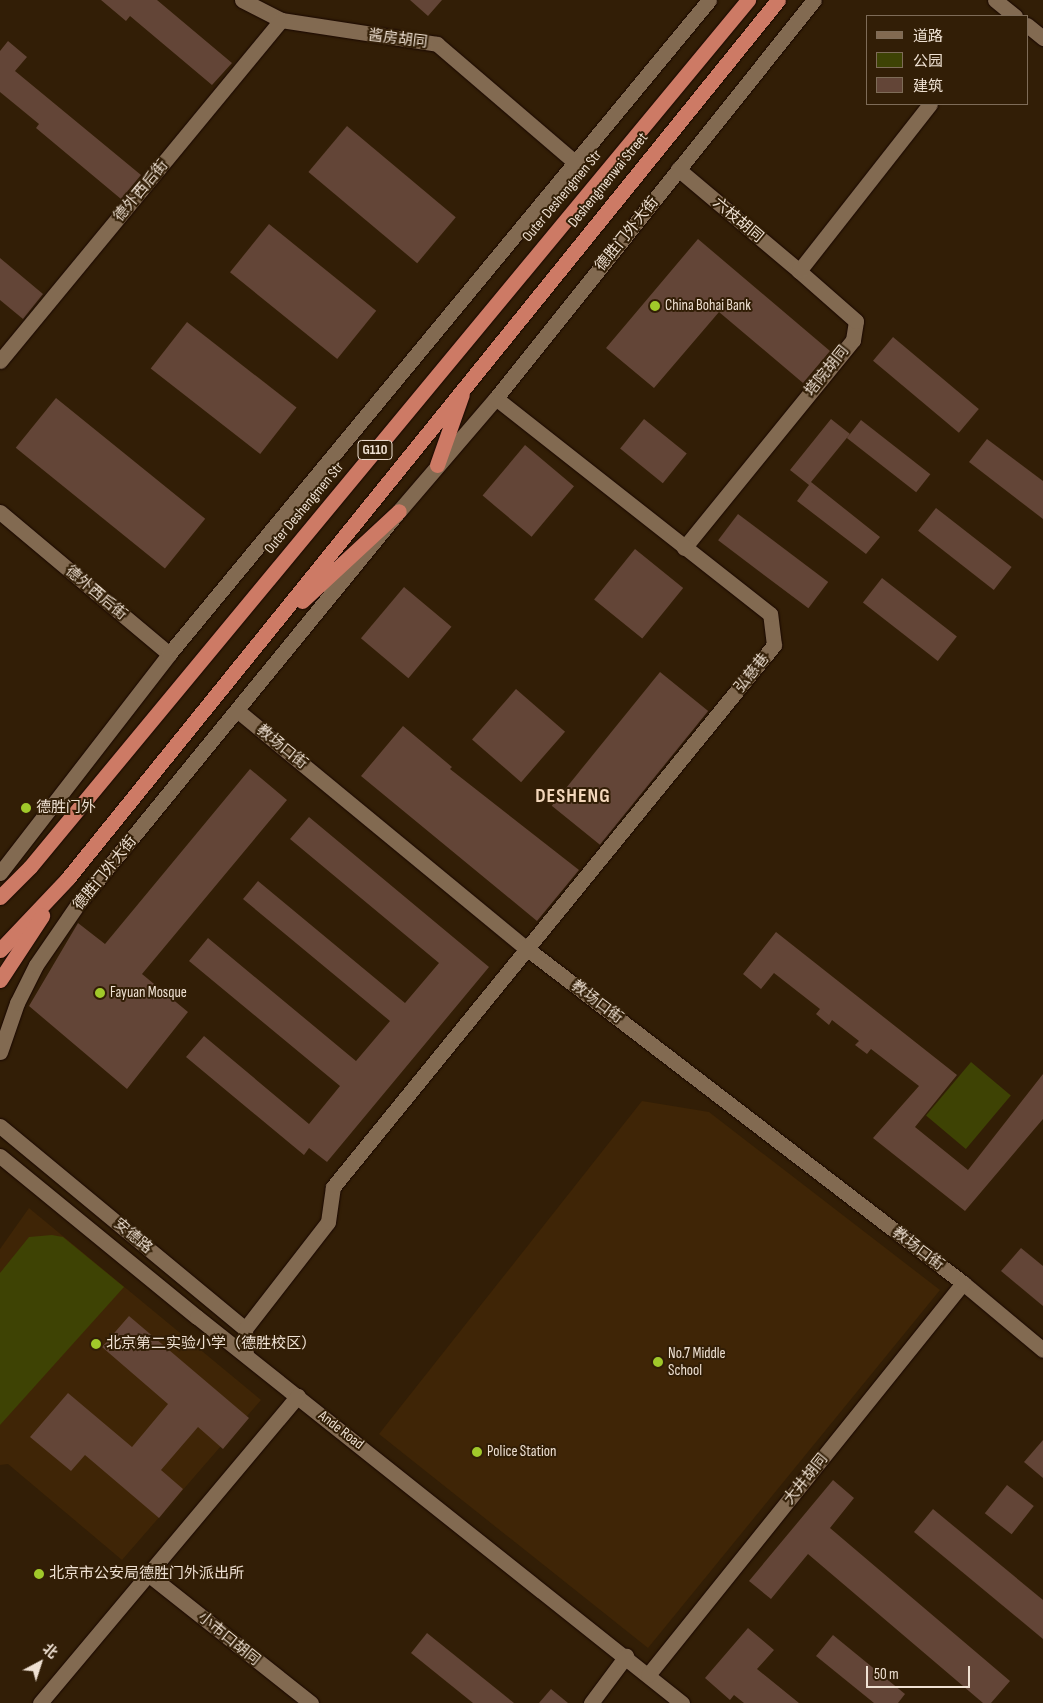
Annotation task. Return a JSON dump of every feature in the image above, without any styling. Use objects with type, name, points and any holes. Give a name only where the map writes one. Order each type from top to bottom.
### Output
[{"type":"highway","name":"Outer Deshengmen Str","points":[[0,897],[30,867],[748,0]]},
{"type":"highway","name":"Deshengmenwai Street","points":[[466,383],[778,0]]},
{"type":"highway","points":[[437,465],[466,383]]},
{"type":"highway","name":"G110","points":[[68,878],[466,383]]},
{"type":"highway","points":[[264,636],[399,511]]},
{"type":"highway","points":[[0,950],[68,878]]},
{"type":"highway","points":[[0,980],[68,878]]},
{"type":"street","name":"酱房胡同","points":[[242,0],[281,20],[437,44],[576,164]]},
{"type":"street","name":"Outer Deshengmen Str","points":[[0,873],[169,654],[576,164],[709,0]]},
{"type":"street","name":"德胜门外大街","points":[[437,465],[496,398],[814,0]]},
{"type":"street","name":"德外西后街","points":[[0,361],[281,20]]},
{"type":"street","points":[[1028,27],[1043,38]]},
{"type":"street","points":[[799,271],[929,105]]},
{"type":"street","name":"六枝胡同","points":[[678,169],[799,271]]},
{"type":"street","name":"塔院胡同","points":[[684,548],[852,340],[856,321],[799,271]]},
{"type":"street","name":"弘慈巷","points":[[245,1329],[328,1222],[333,1187],[774,646],[770,614],[496,398]]},
{"type":"street","points":[[238,711],[437,465]]},
{"type":"street","name":"德外西后街","points":[[0,512],[169,654]]},
{"type":"street","name":"德胜门外大街","points":[[0,1052],[17,1003],[36,965],[78,904],[238,711]]},
{"type":"street","name":"教场口街","points":[[238,711],[526,948],[963,1283],[1043,1350]]},
{"type":"street","name":"安德路","points":[[0,1126],[245,1329]]},
{"type":"street","name":"Ande Road","points":[[0,1156],[246,1355],[626,1656],[682,1703]]},
{"type":"street","name":"大井胡同","points":[[648,1675],[963,1283]]},
{"type":"street","points":[[245,1329],[246,1355]]},
{"type":"street","points":[[40,1703],[298,1396]]},
{"type":"street","name":"小市口胡同","points":[[148,1574],[311,1703]]},
{"type":"street","points":[[591,1703],[626,1656]]},
{"type":"shaded area","name":"No.7 Middle School","points":[[642,1101],[709,1112],[940,1290],[648,1648],[379,1434]]},
{"type":"shaded area","name":"北京第二实验小学（德胜校区）","points":[[29,1208],[261,1400],[122,1560],[8,1464],[0,1465],[0,1249]]},
{"type":"green space","points":[[971,1062],[1011,1095],[966,1149],[926,1116]]},
{"type":"green space","points":[[52,1235],[63,1237],[124,1287],[0,1425],[0,1273],[29,1237]]},
{"type":"building","points":[[101,0],[157,0],[232,63],[212,85],[130,16],[126,21]]},
{"type":"building","points":[[410,0],[442,0],[428,16]]},
{"type":"building","points":[[8,41],[27,57],[15,71],[141,175],[121,199],[36,128],[39,124],[0,92],[0,51]]},
{"type":"building","points":[[347,126],[456,217],[417,263],[308,172]]},
{"type":"building","points":[[269,224],[376,311],[337,359],[230,272]]},
{"type":"building","points":[[698,239],[830,351],[803,383],[719,312],[654,388],[606,348]]},
{"type":"building","points":[[0,258],[43,294],[23,319],[0,300]]},
{"type":"building","points":[[187,322],[297,408],[260,454],[151,368]]},
{"type":"building","points":[[893,337],[979,409],[959,433],[873,361]]},
{"type":"building","points":[[56,398],[205,519],[165,569],[16,448]]},
{"type":"building","points":[[644,419],[687,454],[663,483],[620,449]]},
{"type":"building","points":[[831,419],[850,434],[811,482],[880,537],[866,554],[797,501],[809,485],[790,470]]},
{"type":"building","points":[[861,420],[930,474],[916,492],[847,438]]},
{"type":"building","points":[[987,439],[1043,481],[1043,519],[969,462]]},
{"type":"building","points":[[525,445],[574,486],[532,537],[483,496]]},
{"type":"building","points":[[936,508],[1012,567],[994,590],[918,531]]},
{"type":"building","points":[[738,514],[828,582],[808,608],[718,540]]},
{"type":"building","points":[[635,549],[683,588],[642,639],[594,600]]},
{"type":"building","points":[[882,578],[957,636],[938,661],[863,602]]},
{"type":"building","points":[[404,587],[451,627],[408,678],[361,638]]},
{"type":"building","points":[[660,672],[708,711],[600,845],[552,806]]},
{"type":"building","points":[[516,689],[565,732],[521,782],[472,740]]},
{"type":"building","points":[[403,726],[452,767],[450,769],[579,870],[537,921],[361,776]]},
{"type":"building","points":[[250,769],[287,800],[142,974],[188,1012],[127,1089],[29,1006],[78,923],[105,944]]},
{"type":"building","points":[[309,817],[489,967],[327,1162],[309,1148],[304,1155],[186,1057],[204,1036],[309,1124],[340,1086],[189,961],[208,938],[356,1061],[390,1021],[243,899],[258,881],[405,1003],[439,963],[290,839]]},
{"type":"building","points":[[776,932],[957,1075],[915,1127],[968,1170],[1043,1074],[1043,1119],[965,1211],[873,1138],[919,1086],[871,1049],[867,1054],[855,1045],[859,1041],[832,1020],[829,1025],[816,1014],[820,1009],[774,973],[761,989],[743,974]]},
{"type":"building","points":[[1021,1248],[1043,1266],[1043,1306],[1001,1271]]},
{"type":"building","points":[[129,1316],[249,1418],[223,1449],[198,1427],[161,1470],[183,1489],[159,1518],[85,1455],[71,1471],[30,1437],[68,1393],[132,1447],[168,1404],[102,1347]]},
{"type":"building","points":[[1043,1440],[1043,1478],[1024,1462]]},
{"type":"building","points":[[833,1480],[854,1498],[830,1528],[1010,1681],[991,1703],[983,1703],[808,1554],[771,1599],[749,1581]]},
{"type":"building","points":[[1007,1485],[1034,1506],[1012,1534],[985,1513]]},
{"type":"building","points":[[933,1509],[1043,1600],[1043,1639],[914,1532]]},
{"type":"building","points":[[748,1628],[774,1650],[757,1669],[799,1703],[744,1703],[734,1695],[730,1700],[705,1678]]},
{"type":"building","points":[[427,1633],[514,1703],[473,1703],[411,1653]]},
{"type":"building","points":[[833,1635],[905,1694],[898,1703],[874,1703],[816,1656]]},
{"type":"building","points":[[551,1689],[568,1703],[539,1703]]},
{"type":"place","name":"China Bohai Bank","points":[[655,306]]},
{"type":"place","name":"德胜门外","points":[[26,808]]},
{"type":"place","name":"Fayuan Mosque","points":[[100,993]]},
{"type":"place","name":"北京第二实验小学（德胜校区）","points":[[96,1344]]},
{"type":"place","name":"No.7 Middle School","points":[[658,1362]]},
{"type":"place","name":"Police Station","points":[[477,1452]]},
{"type":"place","name":"北京市公安局德胜门外派出所","points":[[39,1574]]},
{"type":"district","name":"DESHENG","points":[[573,796]]}]
